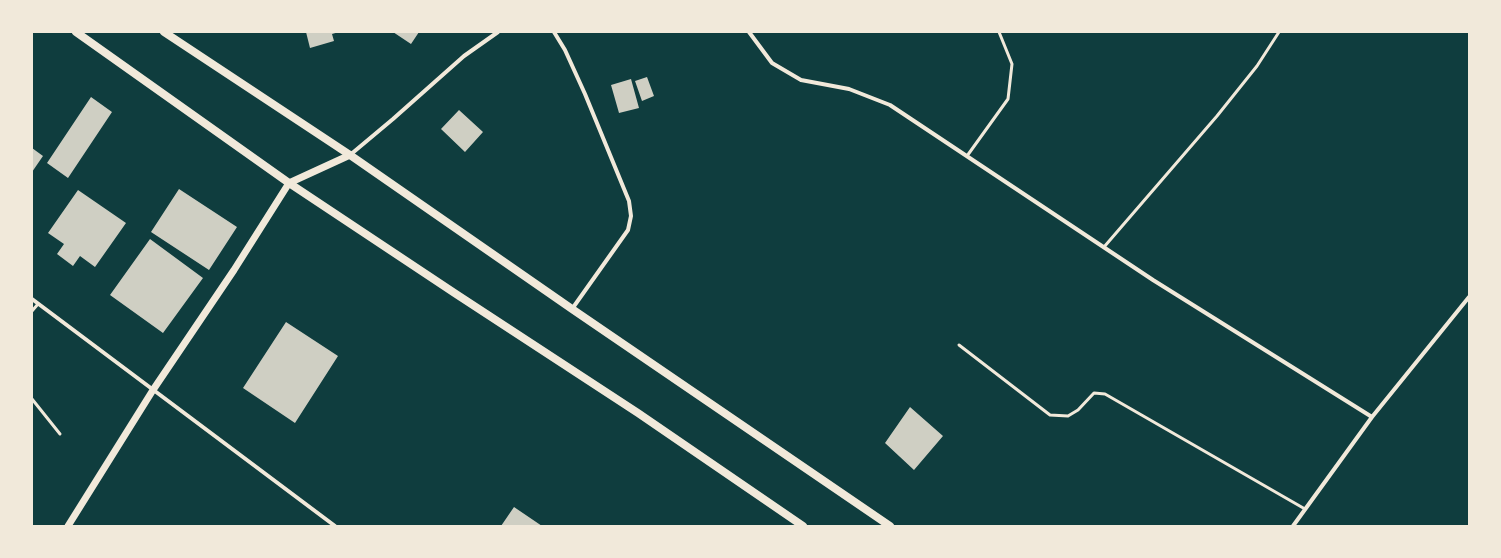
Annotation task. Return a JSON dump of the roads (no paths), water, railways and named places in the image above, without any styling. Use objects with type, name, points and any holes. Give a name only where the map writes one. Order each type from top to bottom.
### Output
[{"type":"main road","points":[[76,32],[289,183],[462,299],[638,413],[803,526]]},
{"type":"main road","points":[[164,32],[350,155],[572,309],[890,526]]},
{"type":"street","points":[[68,526],[153,390],[234,270],[289,183],[350,155],[464,56],[498,32]]},
{"type":"street","points":[[554,32],[566,50],[585,94],[629,201],[631,216],[628,230],[572,309]]},
{"type":"street","points":[[749,32],[772,64],[801,80],[849,89],[890,105],[1153,280],[1372,417]]},
{"type":"street","points":[[1294,526],[1372,417],[1469,297]]},
{"type":"street","points":[[32,299],[335,526]]},
{"type":"lane","points":[[967,156],[1008,99],[1012,64],[999,32]]},
{"type":"lane","points":[[1104,247],[1217,116],[1257,66],[1279,32]]},
{"type":"lane","points":[[32,311],[38,304]]},
{"type":"lane","points":[[959,345],[1050,415],[1068,416],[1078,410],[1094,394],[1106,394],[1305,509]]},
{"type":"lane","points":[[32,399],[60,434]]}]
